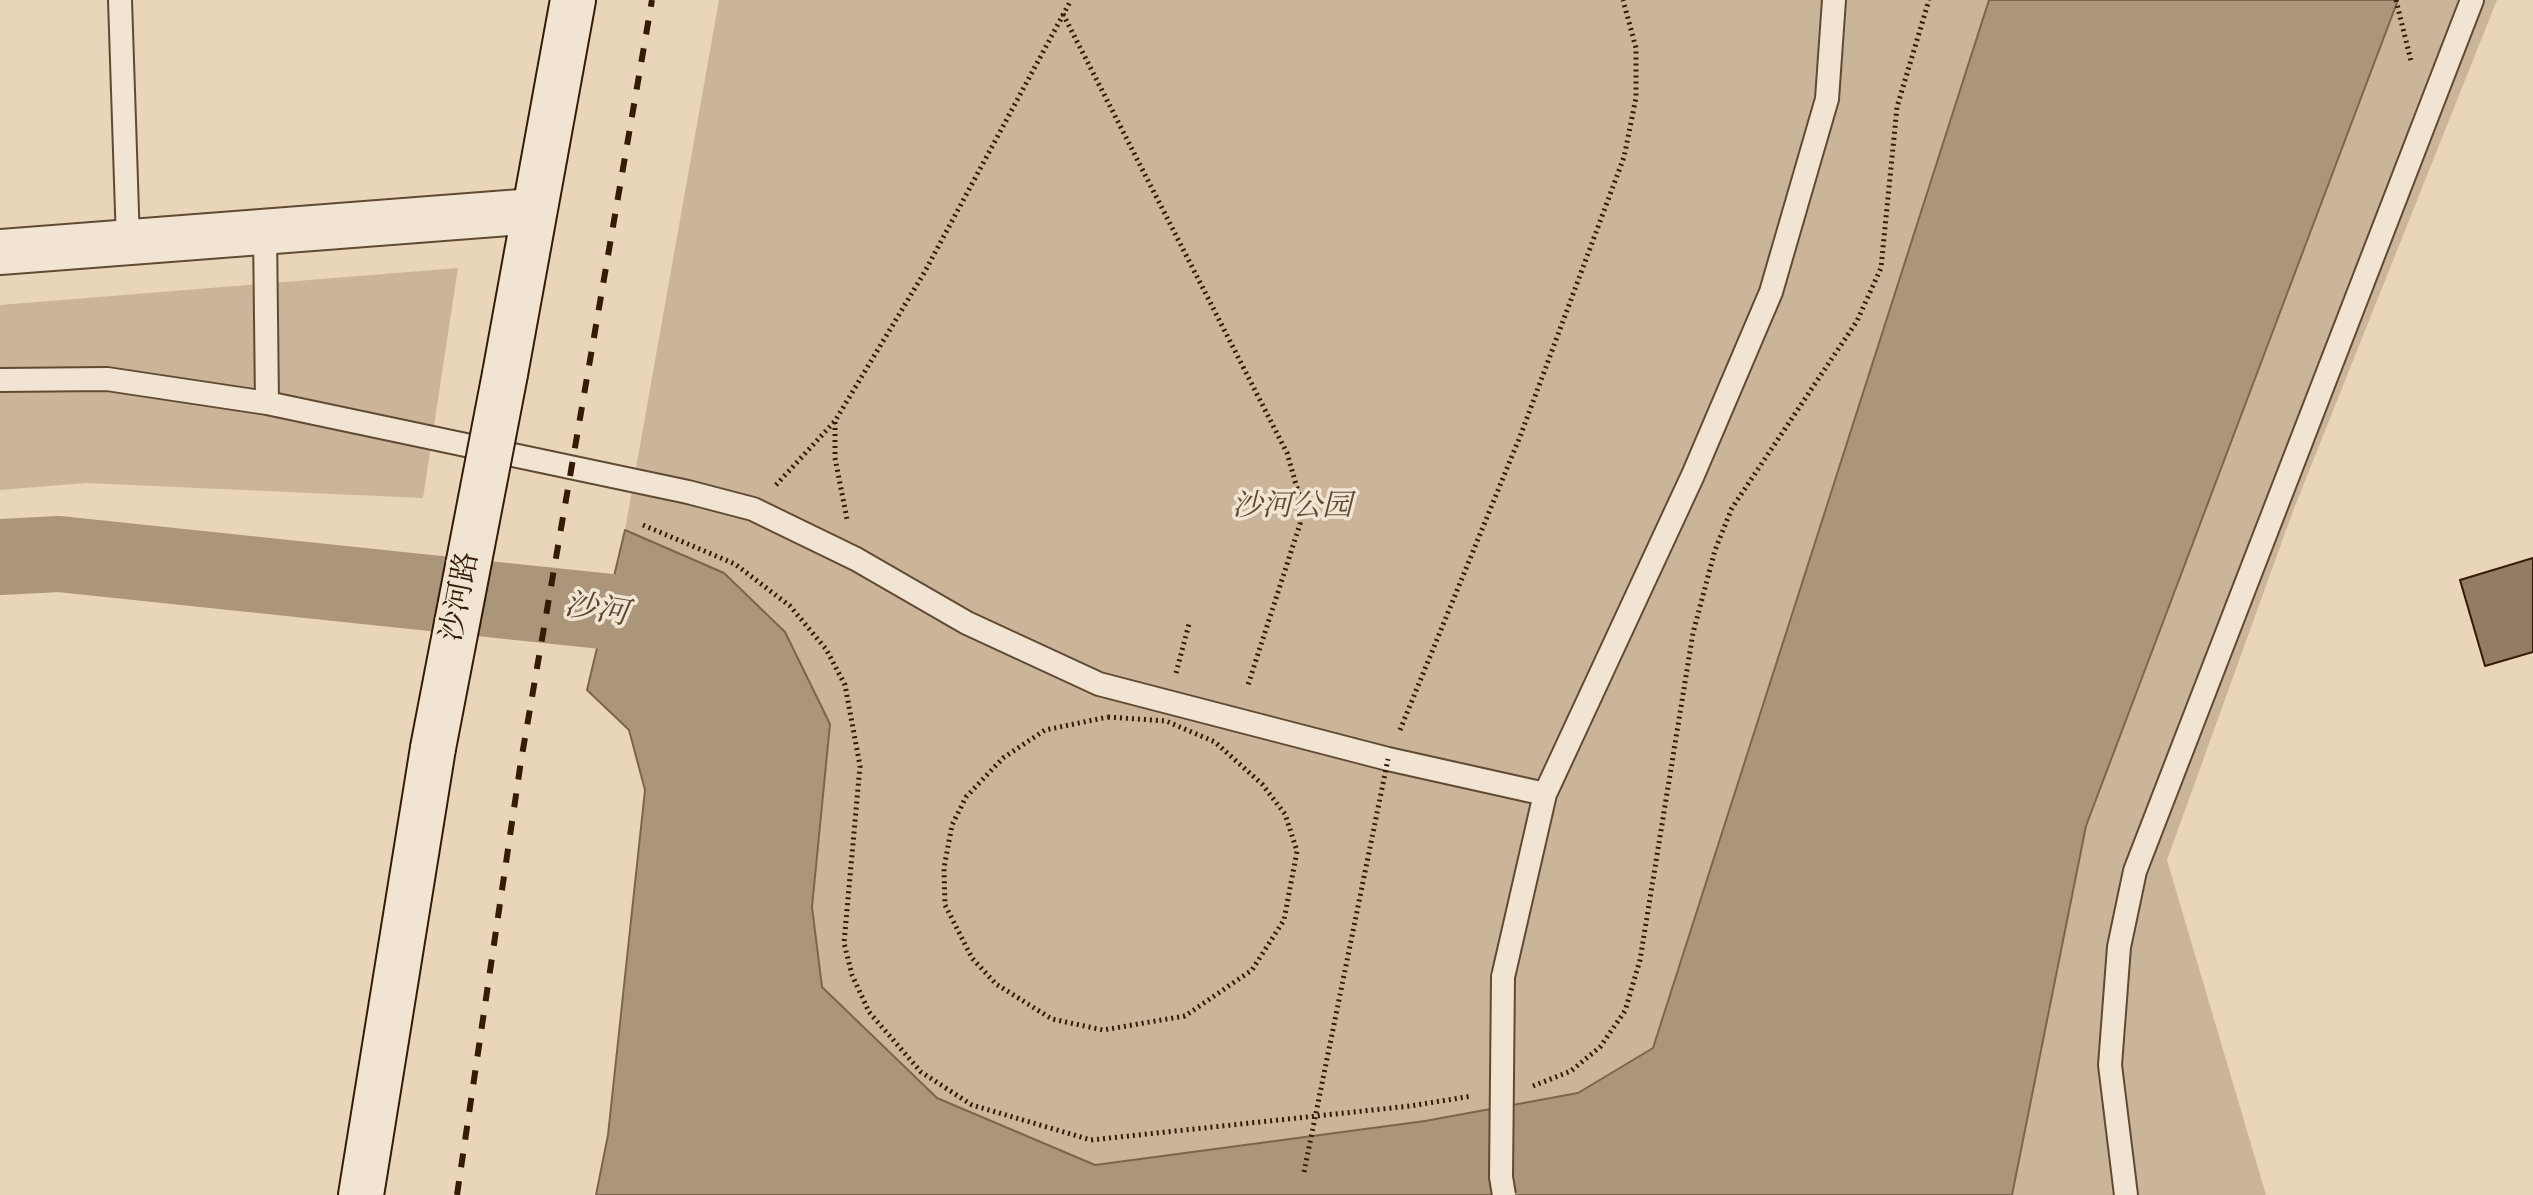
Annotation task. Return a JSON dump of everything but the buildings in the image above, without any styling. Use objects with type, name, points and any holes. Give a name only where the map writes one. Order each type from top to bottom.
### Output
[{"type":"main road","name":"沙河路","points":[[361,1195],[433,748],[573,0]]},
{"type":"main road","points":[[0,252],[534,211]]},
{"type":"lane","points":[[120,0],[128,242]]},
{"type":"lane","points":[[1504,1195],[1501,1177],[1503,977],[1545,794],[1693,475],[1771,292],[1827,99],[1834,0]]},
{"type":"lane","points":[[2126,1195],[2110,1065],[2119,947],[2135,871],[2472,0]]},
{"type":"lane","points":[[265,232],[267,403]]},
{"type":"lane","points":[[0,380],[107,379],[267,403],[688,492],[753,509],[856,559],[967,623],[1099,684],[1388,759],[1545,794]]},
{"type":"path","points":[[753,509],[835,421],[924,273],[1071,0]]},
{"type":"path","points":[[1304,1172],[1388,759],[1521,434],[1624,157],[1636,98],[1636,48],[1623,0]]},
{"type":"path","points":[[2396,0],[2404,32]]},
{"type":"path","points":[[1063,14],[1287,453],[1299,495],[1300,524],[1238,720]]},
{"type":"path","points":[[835,421],[839,490],[856,559]]},
{"type":"path","points":[[1108,717],[1166,721],[1215,742],[1262,784],[1285,814],[1297,851],[1284,920],[1252,970],[1185,1016],[1103,1030],[1052,1019],[996,984],[972,958],[945,905],[944,868],[952,825],[966,797],[1003,758],[1045,730],[1108,717]]},
{"type":"green space","name":"沙河公园","points":[[719,0],[1989,0],[1653,1048],[1578,1093],[1425,1121],[1095,1165],[937,1098],[822,987],[812,907],[830,724],[724,573],[625,530]]},
{"type":"green space","points":[[2398,0],[2497,0],[2293,511],[2167,860],[2266,1195],[2012,1195],[2086,826]]},
{"type":"green space","points":[[458,268],[423,498],[86,483],[0,490],[0,305]]},
{"type":"shaded area","points":[[1989,0],[2398,0],[2086,826],[2012,1195],[596,1195],[608,1135],[645,790],[629,730],[587,690],[625,530],[724,573],[785,632],[830,724],[812,907],[822,987],[937,1098],[1095,1165],[1425,1121],[1578,1093],[1653,1048]]},
{"type":"waterway","name":"沙河","points":[[0,557],[59,554],[640,615],[673,678]]},
{"type":"railway","points":[[457,1195],[521,761],[652,0]]}]
